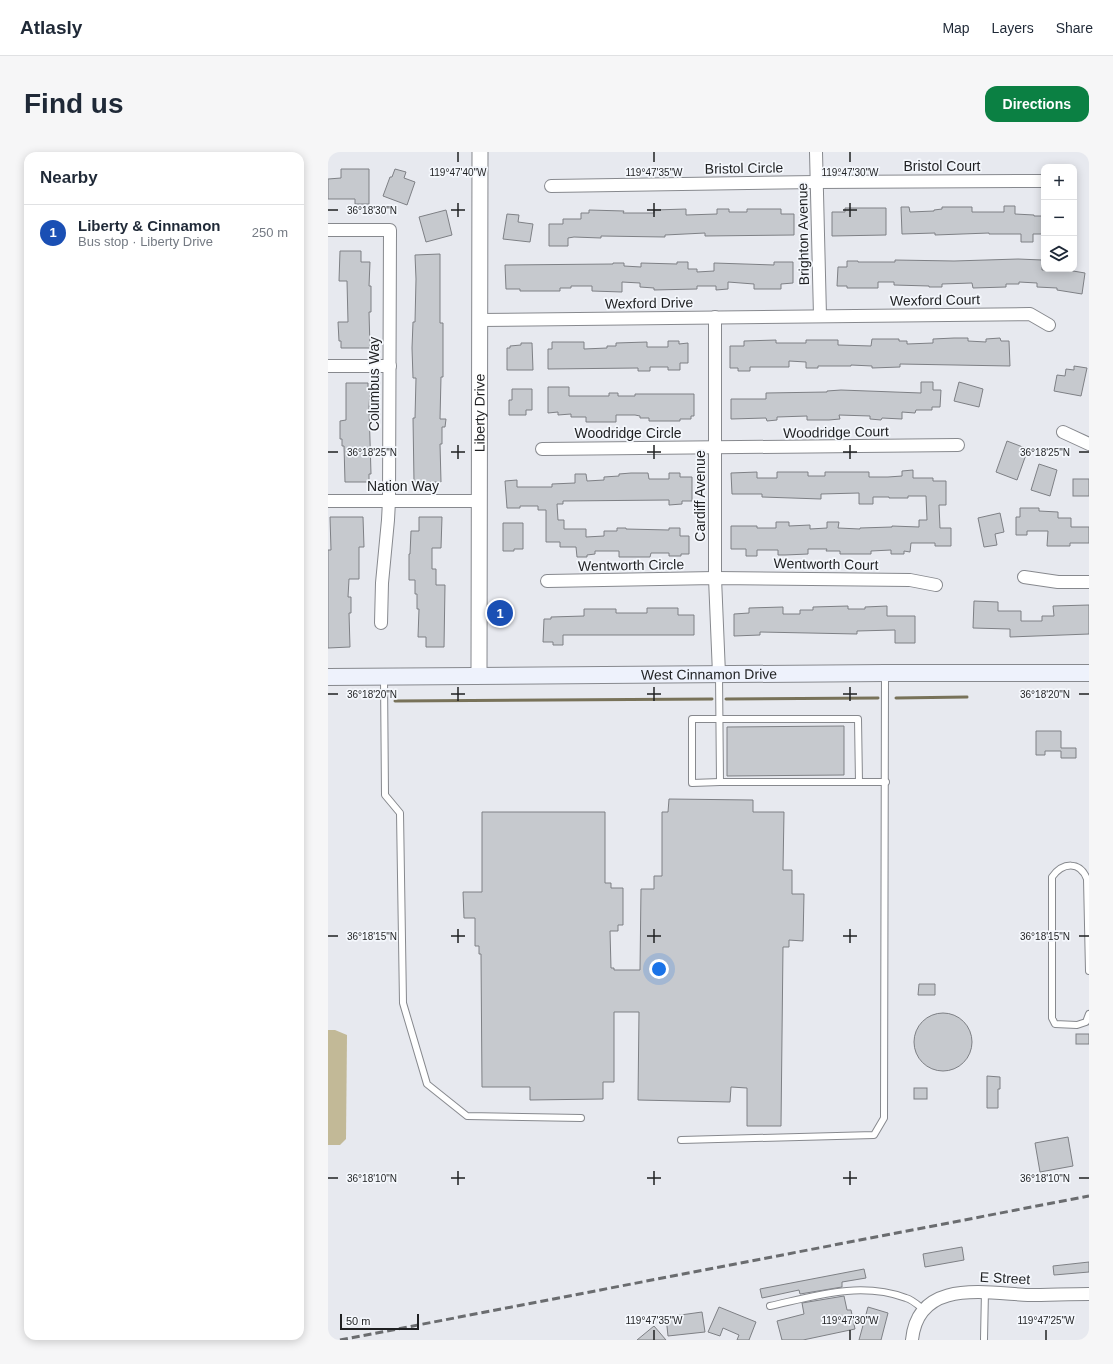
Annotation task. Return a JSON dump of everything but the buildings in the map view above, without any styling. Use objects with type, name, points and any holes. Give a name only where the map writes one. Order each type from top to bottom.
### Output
[{"type":"main road","name":"West Cinnamon Drive","points":[[328,676],[1089,673]]},
{"type":"street","name":"Liberty Drive","points":[[479,675],[480,152]]},
{"type":"street","name":"Brighton Avenue","points":[[816,152],[820,316]]},
{"type":"street","name":"Bristol Court","points":[[817,182],[1041,181]]},
{"type":"street","name":"Bristol Circle","points":[[551,186],[817,182]]},
{"type":"street","name":"Columbus Way","points":[[328,230],[390,230],[389,501],[382,583],[381,623]]},
{"type":"street","name":"Wexford Court","points":[[820,316],[1030,314],[1049,325]]},
{"type":"street","name":"Wexford Drive","points":[[479,320],[820,316]]},
{"type":"street","name":"Cardiff Avenue","points":[[715,317],[715,578],[719,674]]},
{"type":"street","points":[[328,366],[390,366]]},
{"type":"street","points":[[1062,432],[1089,444]]},
{"type":"street","name":"Woodridge Court","points":[[715,448],[958,445]]},
{"type":"street","name":"Woodridge Circle","points":[[542,449],[715,448]]},
{"type":"street","name":"Nation Way","points":[[328,500],[479,501]]},
{"type":"street","points":[[1024,577],[1058,582],[1089,582]]},
{"type":"street","name":"Wentworth Circle","points":[[547,581],[715,578]]},
{"type":"street","name":"Wentworth Court","points":[[715,578],[910,580],[936,585]]},
{"type":"street","name":"E Street","points":[[924,1310],[939,1299],[968,1291],[1028,1295],[1089,1294]]},
{"type":"street","points":[[912,1340],[917,1322],[924,1310]]},
{"type":"lane","points":[[681,1140],[874,1135],[884,1118],[886,782],[885,673]]},
{"type":"lane","points":[[719,674],[720,782]]},
{"type":"lane","points":[[384,676],[385,795],[400,813],[403,1003],[427,1084],[467,1116],[581,1118]]},
{"type":"lane","points":[[859,782],[858,719],[692,719],[692,783],[886,782]]},
{"type":"lane","points":[[1089,971],[1087,879],[1084,871],[1075,865],[1065,866],[1057,870],[1052,877],[1052,1018],[1055,1024],[1078,1025],[1086,1022],[1089,1014]]},
{"type":"lane","points":[[770,1306],[841,1290],[860,1290],[886,1293],[908,1298],[924,1310]]},
{"type":"lane","points":[[984,1339],[985,1292]]},
{"type":"shaded area","points":[[328,1030],[335,1030],[347,1035],[346,1139],[340,1145],[328,1145]]},
{"type":"waterway","points":[[896,698],[967,697]]},
{"type":"waterway","points":[[726,699],[878,698]]},
{"type":"waterway","points":[[395,701],[712,699]]},
{"type":"railway","points":[[340,1340],[1089,1196]]},
{"type":"place","name":"Liberty & Cinnamon","points":[[500,613]]}]
